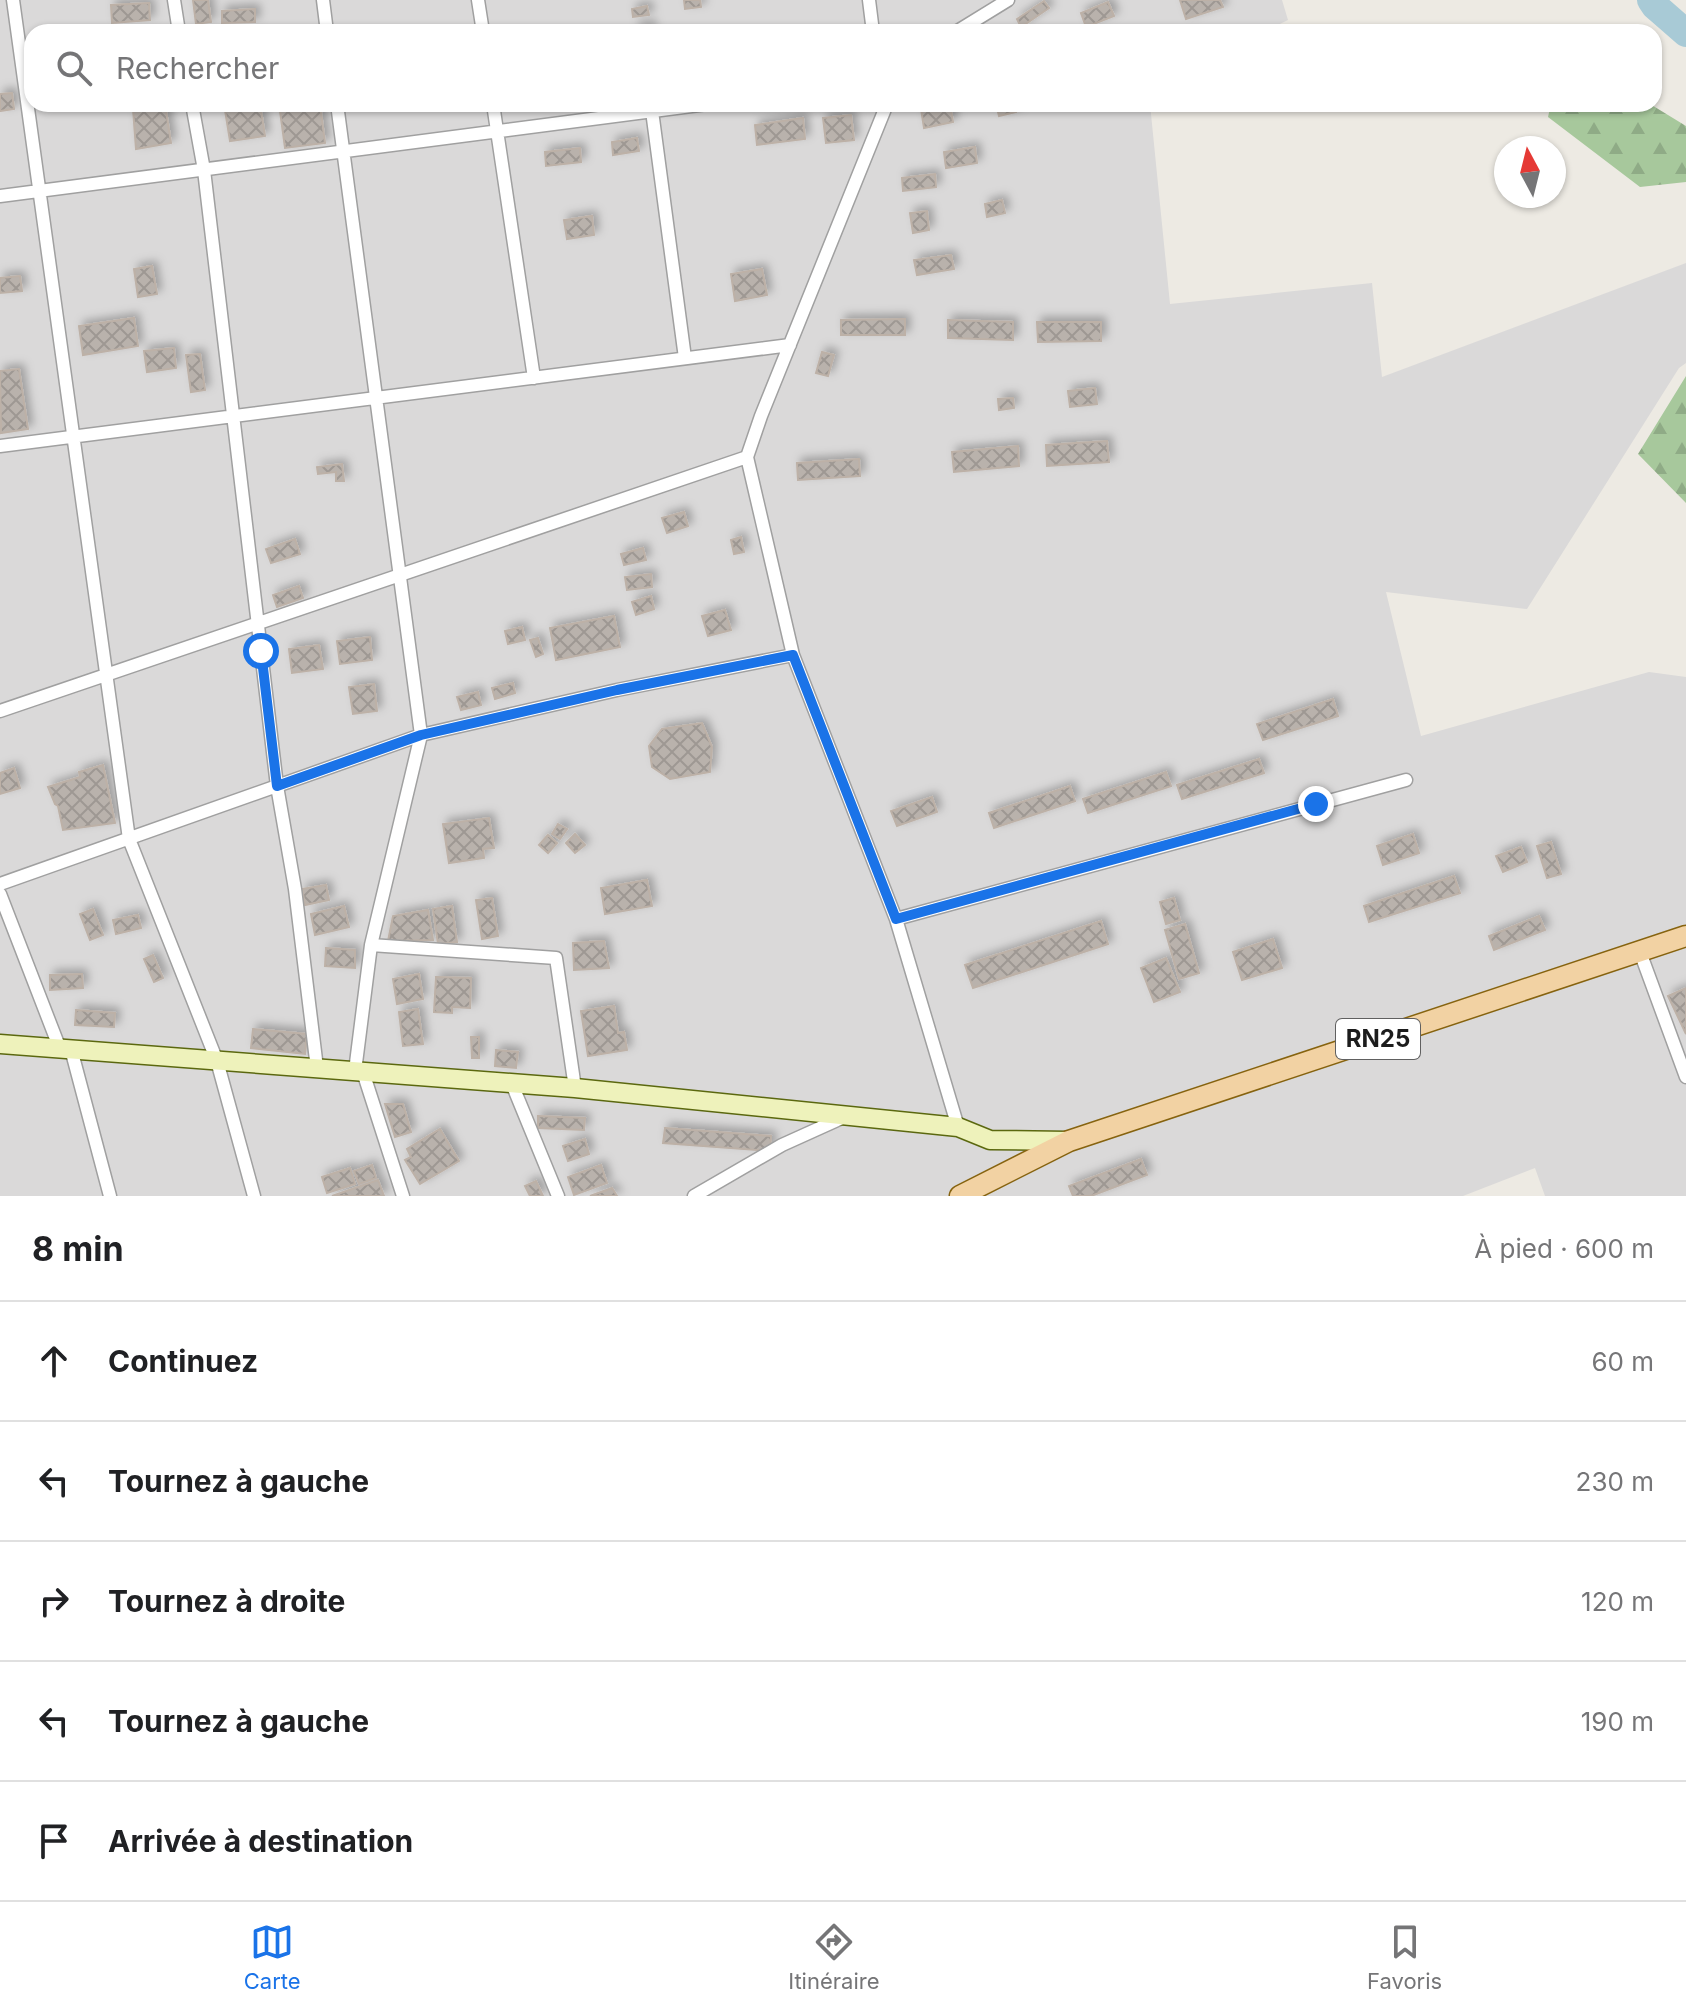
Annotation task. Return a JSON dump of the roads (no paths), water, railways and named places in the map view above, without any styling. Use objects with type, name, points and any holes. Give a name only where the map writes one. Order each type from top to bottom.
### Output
[{"type":"main road","name":"RN25","points":[[960,1196],[1069,1141],[1686,936]]},
{"type":"main road","points":[[0,1044],[575,1088],[958,1127],[990,1140],[1069,1141]]},
{"type":"street","points":[[13,0],[24,81]]},
{"type":"street","points":[[174,0],[178,24]]},
{"type":"street","points":[[323,0],[326,24]]},
{"type":"street","points":[[478,0],[482,24]]},
{"type":"street","points":[[869,0],[872,24]]},
{"type":"street","points":[[969,24],[1008,0]]},
{"type":"street","points":[[28,112],[129,839],[217,1061],[254,1196]]},
{"type":"street","points":[[193,112],[204,170],[277,786],[295,889],[317,1068]]},
{"type":"street","points":[[338,112],[421,735],[371,945],[359,1072],[403,1196]]},
{"type":"street","points":[[494,112],[534,378]]},
{"type":"street","points":[[0,196],[644,112]]},
{"type":"street","points":[[652,112],[685,358]]},
{"type":"street","points":[[884,112],[747,457],[793,655],[896,919],[958,1127]]},
{"type":"street","points":[[0,446],[790,345]]},
{"type":"street","points":[[0,711],[747,457]]},
{"type":"street","points":[[0,884],[421,735],[617,690],[793,655]]},
{"type":"street","points":[[896,919],[1406,780]]},
{"type":"street","points":[[0,894],[65,1049],[110,1196]]},
{"type":"street","points":[[371,945],[556,958],[575,1088]]},
{"type":"street","points":[[1640,952],[1686,1077]]},
{"type":"street","points":[[512,1084],[558,1196]]},
{"type":"street","points":[[694,1196],[782,1145],[845,1117]]},
{"type":"waterway","points":[[1651,0],[1686,33]]}]
